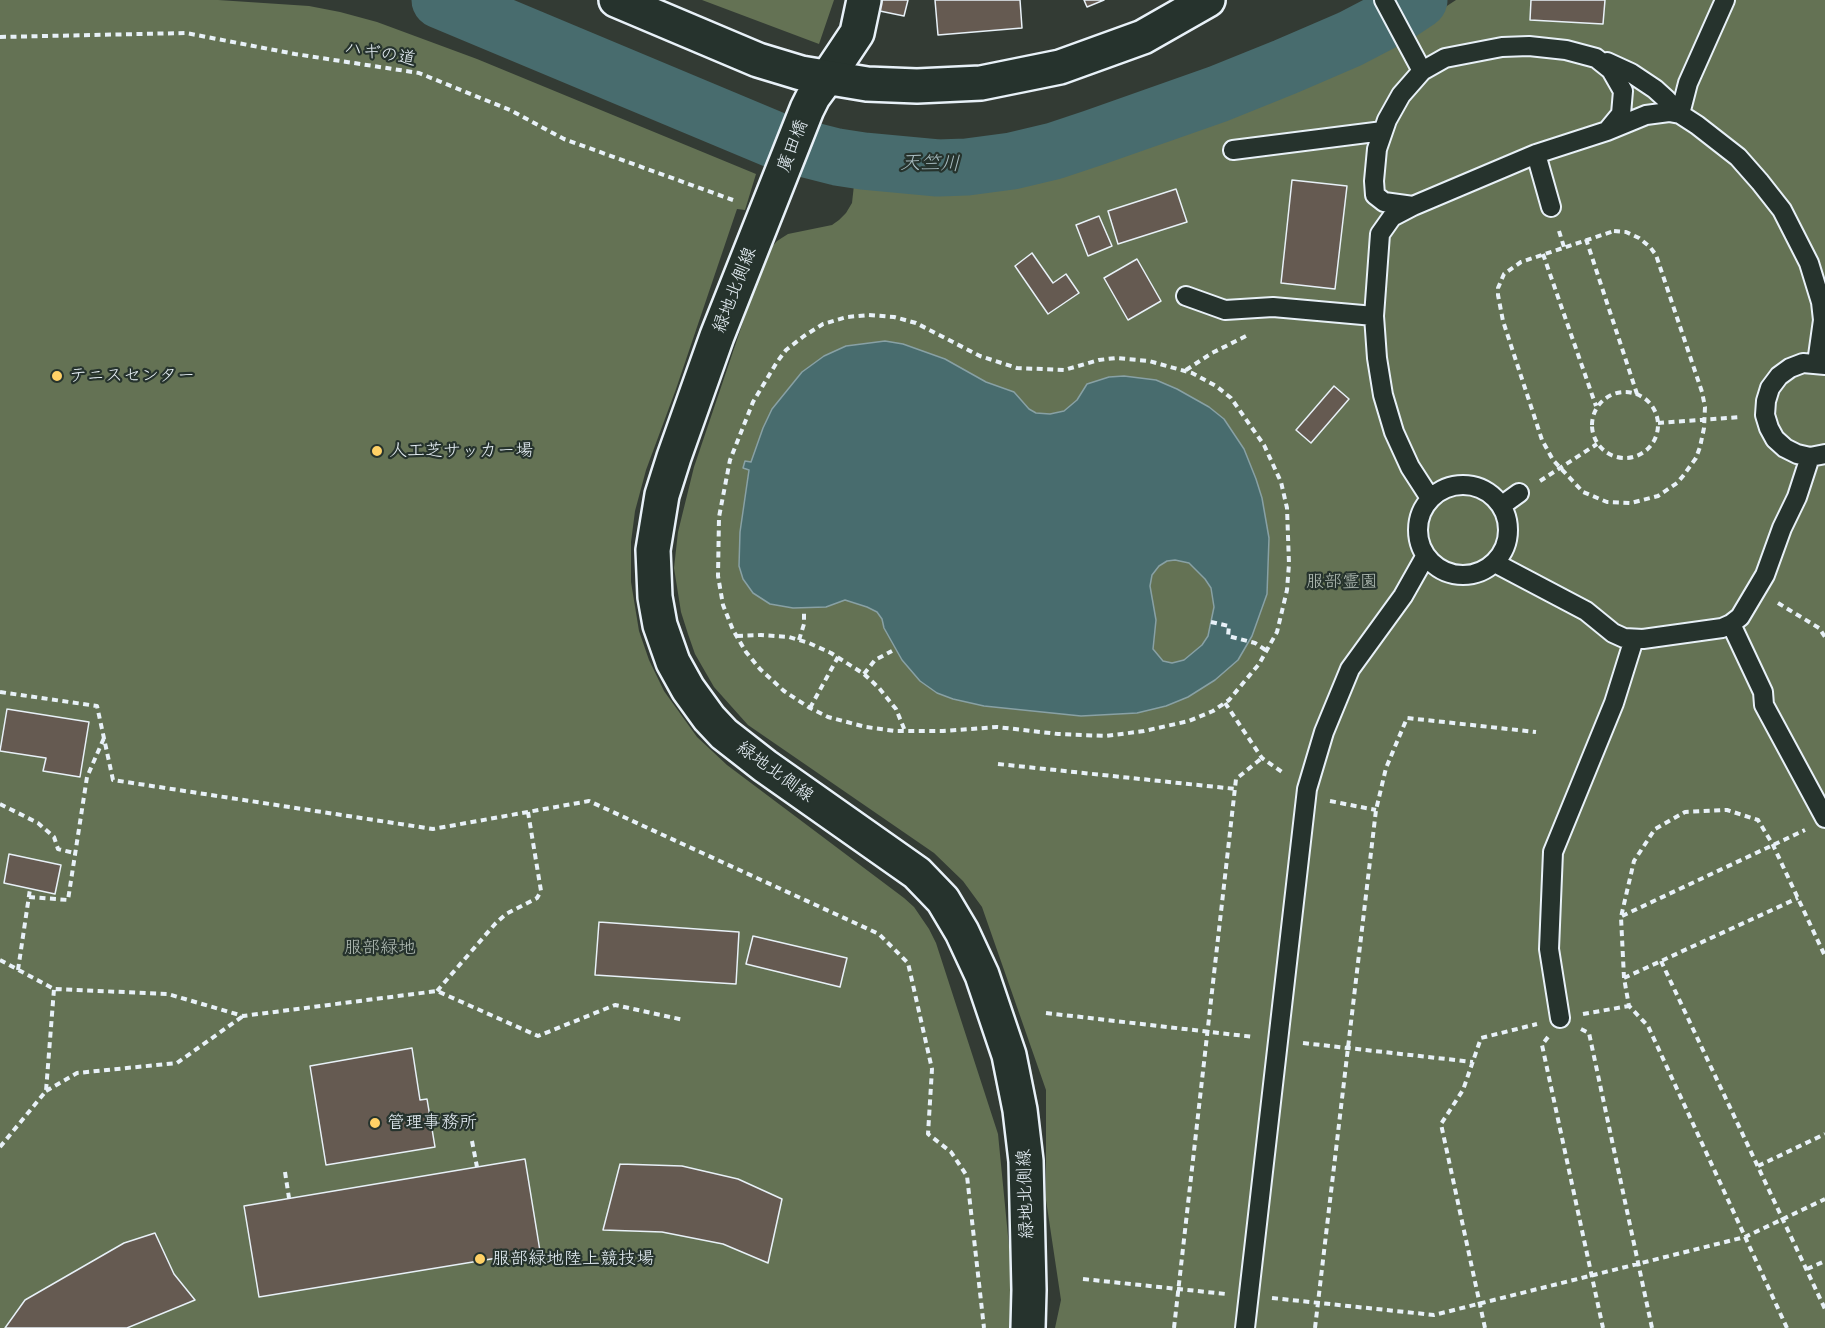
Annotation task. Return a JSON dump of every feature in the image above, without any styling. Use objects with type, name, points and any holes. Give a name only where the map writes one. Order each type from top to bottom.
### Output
[{"type":"street","points":[[616,0],[758,60],[827,78],[879,85],[917,86],[972,84],[1014,78],[1060,67],[1143,37],[1208,0]]},
{"type":"street","points":[[827,78],[857,33],[864,0]]},
{"type":"street","name":"廣田橋","points":[[778,183],[813,97],[827,78]]},
{"type":"street","name":"緑地北側線","points":[[778,183],[717,336],[662,495],[653,550],[652,576],[658,613],[673,662],[684,683],[709,718],[724,734],[765,766],[911,867],[936,892],[962,932],[982,975],[1006,1045],[1020,1110],[1026,1161],[1028,1328]]},
{"type":"lane","points":[[1384,0],[1422,71]]},
{"type":"lane","points":[[1680,114],[1688,83],[1725,0]]},
{"type":"lane","points":[[1378,246],[1374,181],[1377,149],[1383,131],[1401,95],[1422,71],[1445,58],[1502,46],[1540,46],[1596,58],[1631,73],[1654,89],[1680,114],[1713,137],[1743,163],[1771,195],[1809,262],[1821,302],[1823,320],[1821,364],[1803,363],[1779,376],[1770,388],[1766,401],[1757,416],[1775,439],[1797,454],[1818,455],[1777,541],[1772,561],[1740,616],[1722,628],[1700,633],[1634,639],[1617,636],[1586,610],[1495,563]]},
{"type":"lane","points":[[1596,58],[1611,70],[1623,91],[1621,114],[1607,131]]},
{"type":"lane","points":[[1430,498],[1410,467],[1394,432],[1383,394],[1377,358],[1374,316],[1378,246],[1380,234],[1388,221],[1413,206],[1536,154],[1607,131],[1646,115],[1669,112],[1680,114]]},
{"type":"lane","points":[[1233,150],[1383,131]]},
{"type":"lane","points":[[1536,154],[1551,207]]},
{"type":"lane","points":[[1375,195],[1384,202],[1413,206]]},
{"type":"lane","points":[[1186,297],[1225,310],[1273,307],[1374,316]]},
{"type":"lane","points":[[1462,485],[1484,490],[1501,506],[1507,518],[1507,542],[1503,553],[1495,563],[1482,572],[1467,576],[1451,575],[1437,568],[1425,557],[1419,546],[1418,520],[1422,508],[1430,498],[1450,486],[1462,485]]},
{"type":"lane","points":[[1501,506],[1519,493]]},
{"type":"lane","points":[[1245,1328],[1307,789],[1324,732],[1350,669],[1403,596],[1425,557]]},
{"type":"lane","points":[[1731,624],[1763,692],[1764,705],[1820,822]]},
{"type":"lane","points":[[1560,1018],[1548,949],[1553,852],[1614,703],[1634,639]]},
{"type":"path","name":"ハギの道","points":[[0,37],[186,33],[419,74],[510,110],[564,139],[733,200]]},
{"type":"path","points":[[1609,232],[1626,232],[1645,242],[1656,255],[1702,392],[1705,419],[1700,447],[1689,468],[1668,490],[1649,499],[1631,503],[1596,498],[1583,492],[1559,468],[1542,440],[1503,321],[1498,295],[1501,281],[1509,270],[1521,262],[1543,254],[1609,232]]},
{"type":"path","points":[[1586,239],[1637,394]]},
{"type":"path","points":[[1543,254],[1596,407]]},
{"type":"path","points":[[1186,370],[1212,353],[1275,321],[1288,308]]},
{"type":"path","points":[[889,316],[916,323],[980,356],[1023,369],[1070,369],[1098,360],[1116,358],[1149,361],[1186,370],[1216,386],[1237,404],[1264,445],[1281,482],[1287,508],[1288,578],[1280,624],[1268,651],[1253,672],[1225,703],[1189,722],[1106,736],[1058,734],[997,727],[883,730],[828,717],[810,708],[784,691],[760,669],[746,652],[723,605],[717,563],[719,518],[727,471],[748,412],[771,371],[786,350],[812,330],[830,321],[848,317],[889,316]]},
{"type":"path","points":[[1617,392],[1637,394],[1648,400],[1658,423],[1657,434],[1652,444],[1636,457],[1625,459],[1605,452],[1597,444],[1591,426],[1596,407],[1603,399],[1617,392]]},
{"type":"path","points":[[1658,423],[1757,416]]},
{"type":"path","points":[[1559,468],[1597,444]]},
{"type":"path","points":[[1756,591],[1819,628],[1825,638]]},
{"type":"path","points":[[799,640],[804,624],[804,612]]},
{"type":"path","points":[[1211,622],[1230,626],[1228,636],[1249,641],[1268,651]]},
{"type":"path","points":[[1819,628],[1825,626]]},
{"type":"path","points":[[737,636],[771,635],[799,640],[838,657],[864,674],[890,700],[905,731]]},
{"type":"path","points":[[864,674],[875,660],[892,651]]},
{"type":"path","points":[[810,708],[838,657]]},
{"type":"path","points":[[0,692],[97,706],[113,780],[433,829],[589,801],[879,934],[908,963],[932,1069],[928,1134],[951,1152],[967,1176],[984,1328]]},
{"type":"path","points":[[1225,703],[1262,758],[1324,800],[1376,810]]},
{"type":"path","points":[[1316,1328],[1376,810],[1386,768],[1407,718],[1536,732]]},
{"type":"path","points":[[29,897],[68,900],[87,777],[104,738]]},
{"type":"path","points":[[1174,1328],[1236,779],[1262,758]]},
{"type":"path","points":[[998,764],[1236,789]]},
{"type":"path","points":[[0,804],[38,823],[54,837],[58,849],[75,853]]},
{"type":"path","points":[[1786,1328],[1648,1026],[1629,1006],[1624,978],[1621,917],[1634,861],[1655,829],[1685,812],[1727,810],[1758,820],[1773,845],[1825,957]]},
{"type":"path","points":[[436,991],[495,924],[506,914],[537,898],[541,891],[528,812]]},
{"type":"path","points":[[1621,917],[1820,822]]},
{"type":"path","points":[[18,970],[30,889]]},
{"type":"path","points":[[1624,978],[1798,898]]},
{"type":"path","points":[[0,960],[54,990],[168,994],[243,1016],[436,991],[538,1036],[615,1005],[684,1020]]},
{"type":"path","points":[[1662,960],[1825,1309]]},
{"type":"path","points":[[46,1091],[54,990]]},
{"type":"path","points":[[1485,1328],[1441,1124],[1463,1090],[1481,1038],[1560,1018],[1629,1006]]},
{"type":"path","points":[[1047,1013],[1473,1062]]},
{"type":"path","points":[[0,1147],[46,1091],[77,1073],[177,1064],[243,1016]]},
{"type":"path","points":[[1560,1018],[1589,1033],[1652,1328]]},
{"type":"path","points":[[1560,1018],[1542,1045],[1603,1328]]},
{"type":"path","points":[[1758,1166],[1825,1134]]},
{"type":"path","points":[[472,1141],[477,1167]]},
{"type":"path","points":[[285,1172],[289,1198]]},
{"type":"path","points":[[1434,1315],[1745,1237],[1825,1199]]},
{"type":"path","points":[[1806,1269],[1825,1261]]},
{"type":"green space","name":"服部緑地","points":[[0,0],[218,0],[309,6],[340,12],[377,22],[477,59],[756,174],[745,210],[737,209],[646,470],[635,511],[631,542],[631,582],[639,631],[649,660],[664,691],[697,737],[727,765],[904,898],[914,907],[929,929],[936,943],[998,1134],[1017,1328],[0,1328]]},
{"type":"green space","points":[[702,0],[834,0],[819,44]]},
{"type":"green space","name":"服部霊園","points":[[1456,0],[1825,0],[1825,1328],[1055,1328],[1061,1300],[1046,1200],[1046,1090],[982,907],[963,881],[934,853],[748,725],[714,687],[695,654],[688,634],[681,612],[674,568],[678,532],[694,467],[769,250],[788,234],[832,225],[839,220],[852,203],[855,176],[916,183],[957,184],[1012,178],[1056,169],[1290,84],[1418,25]]},
{"type":"water","points":[[885,341],[903,344],[945,359],[986,382],[1014,392],[1029,409],[1036,413],[1050,414],[1064,411],[1077,400],[1087,384],[1109,377],[1124,376],[1156,380],[1177,389],[1209,407],[1224,419],[1244,449],[1256,479],[1269,538],[1267,594],[1252,636],[1238,660],[1215,680],[1188,697],[1166,706],[1137,713],[1081,716],[984,706],[937,693],[920,681],[902,660],[877,612],[867,607],[845,600],[826,607],[793,608],[770,604],[753,593],[743,579],[739,566],[740,532],[749,470],[743,468],[745,461],[751,462],[772,409],[802,372],[824,356],[846,346]],"holes":[[[1167,561],[1189,563],[1211,588],[1214,607],[1208,636],[1202,645],[1184,660],[1172,663],[1163,661],[1153,649],[1156,620],[1150,586],[1152,575],[1159,566]]]},
{"type":"building","points":[[877,0],[908,0],[904,16],[875,10]]},
{"type":"building","points":[[935,0],[1020,0],[1022,28],[938,35]]},
{"type":"building","points":[[1084,0],[1104,0],[1087,7]]},
{"type":"building","points":[[1531,0],[1605,0],[1603,24],[1530,20]]},
{"type":"building","points":[[1292,180],[1347,186],[1335,289],[1281,283]]},
{"type":"building","points":[[1176,189],[1187,222],[1118,244],[1108,211]]},
{"type":"building","points":[[1099,216],[1112,246],[1088,256],[1076,225]]},
{"type":"building","points":[[1032,253],[1053,283],[1066,274],[1079,293],[1048,314],[1015,266]]},
{"type":"building","points":[[1137,259],[1161,301],[1128,320],[1104,278]]},
{"type":"building","points":[[1334,386],[1349,399],[1311,443],[1296,430]]},
{"type":"building","points":[[7,709],[89,722],[80,777],[43,771],[46,758],[0,751]]},
{"type":"building","points":[[9,854],[61,865],[55,894],[4,883]]},
{"type":"building","points":[[599,922],[739,932],[736,984],[595,975]]},
{"type":"building","points":[[753,936],[847,958],[840,987],[746,964]]},
{"type":"building","name":"管理事務所","points":[[412,1048],[420,1100],[427,1099],[435,1147],[326,1165],[310,1066]]},
{"type":"building","points":[[525,1159],[540,1251],[259,1297],[244,1206]]},
{"type":"building","points":[[620,1164],[682,1166],[738,1179],[782,1199],[768,1263],[723,1244],[662,1232],[603,1230]]},
{"type":"building","points":[[155,1233],[174,1274],[195,1300],[127,1328],[5,1328],[25,1300],[124,1243]]},
{"type":"waterway","name":"天竺川","points":[[440,0],[782,143],[837,157],[938,168],[1012,161],[1054,151],[1093,138],[1218,94],[1285,67],[1350,39],[1398,14],[1419,0]]},
{"type":"place","name":"テニスセンター","points":[[57,376]]},
{"type":"place","name":"人工芝サッカー場","points":[[377,451]]},
{"type":"place","name":"管理事務所","points":[[375,1123]]},
{"type":"place","name":"服部緑地陸上競技場","points":[[480,1259]]}]
